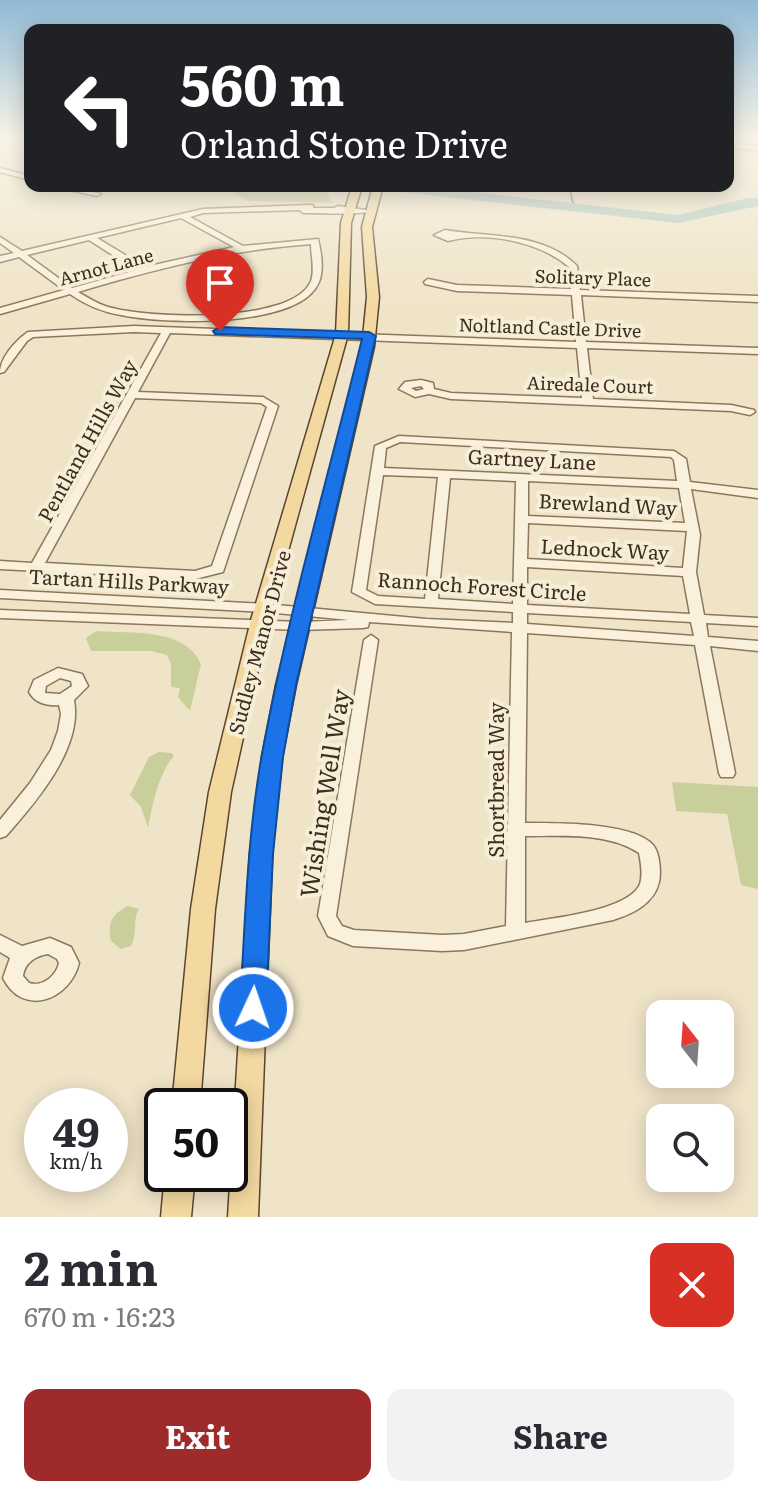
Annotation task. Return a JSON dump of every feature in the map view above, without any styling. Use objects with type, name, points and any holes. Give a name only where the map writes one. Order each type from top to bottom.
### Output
[{"type":"main road","name":"Sudley Manor Drive","points":[[188,1088],[199,957],[220,794],[264,615],[342,334],[348,306],[337,208],[349,195]]},
{"type":"main road","name":"Sudley Manor Drive","points":[[243,1217],[261,854],[272,757],[369,336],[374,297],[365,235],[375,195]]},
{"type":"main road","points":[[176,1217],[178,1192]]},
{"type":"street","points":[[299,207],[337,208]]},
{"type":"street","points":[[0,259],[181,215],[228,208],[337,208]]},
{"type":"street","points":[[267,208],[369,211]]},
{"type":"street","points":[[181,215],[241,248]]},
{"type":"street","points":[[459,234],[527,245],[557,254],[573,266],[588,402]]},
{"type":"street","points":[[89,237],[146,272]]},
{"type":"street","points":[[0,239],[75,291]]},
{"type":"street","name":"Arnot Lane","points":[[0,311],[146,272],[241,248],[315,241],[316,276],[313,286],[297,300],[263,312],[219,317],[138,315],[98,306],[75,291]]},
{"type":"street","name":"Solitary Place","points":[[428,282],[457,288],[758,299]]},
{"type":"street","name":"Noltland Castle Drive","points":[[0,370],[24,339],[37,333],[167,330],[342,334],[758,351]]},
{"type":"street","name":"Pentland Hills Way","points":[[36,567],[167,330]]},
{"type":"street","name":"Airedale Court","points":[[429,391],[451,396],[731,408],[755,414]]},
{"type":"street","points":[[0,565],[195,575],[209,573],[220,564],[273,406],[263,400],[133,395]]},
{"type":"street","name":"Rannoch Forest Circle","points":[[684,485],[680,459],[664,452],[399,439],[384,442],[359,592],[375,600],[518,608],[700,632]]},
{"type":"street","name":"Gartney Lane","points":[[378,471],[684,485],[758,494]]},
{"type":"street","points":[[431,603],[444,474]]},
{"type":"street","name":"Shortbread Way","points":[[515,932],[522,478]]},
{"type":"street","points":[[684,485],[693,527],[689,572],[727,773]]},
{"type":"street","name":"Brewland Way","points":[[521,519],[693,527]]},
{"type":"street","name":"Lednock Way","points":[[520,563],[689,572]]},
{"type":"street","name":"Tartan Hills Parkway","points":[[0,594],[302,618],[629,634],[700,632]]},
{"type":"street","name":"Tartan Hills Parkway","points":[[0,614],[264,615]]},
{"type":"street","points":[[700,632],[758,622]]},
{"type":"street","points":[[700,632],[758,637]]},
{"type":"street","points":[[700,632],[758,646]]},
{"type":"street","name":"Wishing Well Way","points":[[371,640],[327,916],[335,931],[353,938],[442,943],[515,932],[613,913],[643,896],[652,876],[647,850],[633,840],[590,832],[516,829]]},
{"type":"street","points":[[0,831],[26,800],[61,745],[69,725],[66,698]]},
{"type":"street","points":[[0,943],[23,956]]},
{"type":"green space","points":[[236,195],[328,195],[332,203],[248,201]]},
{"type":"green space","points":[[96,631],[170,638],[193,652],[201,664],[190,711],[178,697],[180,688],[171,687],[171,664],[167,655],[151,651],[91,651],[86,638]]},
{"type":"green space","points":[[159,752],[174,756],[160,780],[148,828],[141,807],[130,795],[149,757]]},
{"type":"green space","points":[[672,782],[758,787],[758,889],[741,885],[727,814],[676,811]]},
{"type":"green space","points":[[128,906],[139,909],[131,946],[121,949],[111,941],[110,924],[118,912]]},
{"type":"waterway","points":[[462,195],[678,219],[758,202]]},
{"type":"waterway","points":[[571,195],[577,208]]},
{"type":"route","points":[[220,331],[369,336],[286,685],[272,757],[261,854],[253,1008]]}]
